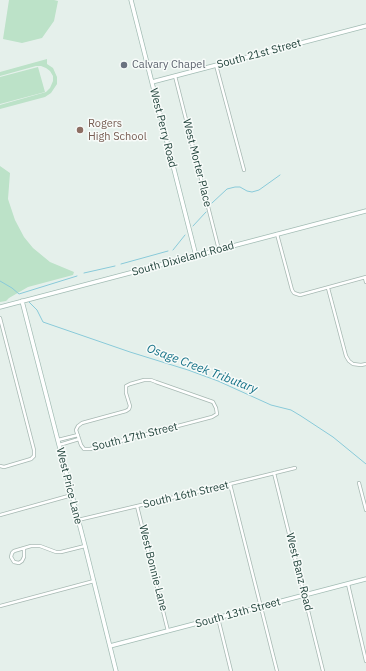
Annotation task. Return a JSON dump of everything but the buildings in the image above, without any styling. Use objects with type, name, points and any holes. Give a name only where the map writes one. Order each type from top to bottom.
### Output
[{"type":"street","name":"West Perry Road","points":[[130,0],[196,256]]},
{"type":"street","name":"South 21st Street","points":[[152,82],[366,26]]},
{"type":"street","points":[[216,66],[244,170]]},
{"type":"street","name":"West Morter Place","points":[[175,76],[219,250]]},
{"type":"street","name":"South Dixieland Road","points":[[0,306],[366,211]]},
{"type":"street","points":[[277,234],[294,293],[300,295],[366,278],[366,282]]},
{"type":"street","points":[[328,288],[346,356],[353,364],[366,364]]},
{"type":"street","name":"West Price Lane","points":[[22,301],[116,671]]},
{"type":"street","points":[[0,318],[34,450],[34,456],[31,459],[4,467],[0,466]]},
{"type":"street","name":"South 17th Street","points":[[144,380],[151,380],[213,402],[216,408],[217,414],[212,418],[90,449],[84,449],[79,439],[58,442],[78,435],[76,430],[82,423],[129,409],[130,406],[126,393],[126,386],[144,380]]},
{"type":"street","points":[[78,435],[79,439]]},
{"type":"street","name":"South 16th Street","points":[[78,520],[294,468]]},
{"type":"street","name":"West Banz Road","points":[[274,473],[323,671]]},
{"type":"street","points":[[358,483],[366,510]]},
{"type":"street","points":[[230,484],[277,671]]},
{"type":"street","points":[[0,515],[72,495]]},
{"type":"street","name":"West Bonnie Lane","points":[[137,506],[168,631]]},
{"type":"street","points":[[24,548],[24,557],[22,561],[16,563],[13,561],[11,557],[14,551],[24,548],[31,546],[37,546],[56,552],[85,546]]},
{"type":"street","name":"South 13th Street","points":[[110,646],[366,579]]},
{"type":"street","points":[[0,606],[94,581]]},
{"type":"street","points":[[348,584],[366,661]]},
{"type":"street","points":[[218,618],[231,671]]},
{"type":"green space","points":[[9,0],[58,1],[54,21],[42,38],[22,43],[3,39]]},
{"type":"green space","points":[[47,59],[47,64],[53,68],[57,77],[57,84],[51,93],[45,97],[0,109],[0,105],[46,92],[50,88],[53,81],[53,76],[50,71],[41,66],[0,76],[0,72]]},
{"type":"green space","points":[[38,67],[45,92],[0,104],[0,77]]},
{"type":"green space","points":[[0,166],[10,173],[8,199],[15,220],[24,237],[33,248],[50,262],[74,272],[73,275],[28,287],[6,301],[0,302]]},
{"type":"waterway","points":[[212,203],[227,189],[240,187],[252,192],[259,190],[280,175]]},
{"type":"waterway","points":[[193,226],[206,212]]},
{"type":"waterway","points":[[173,250],[185,235]]},
{"type":"waterway","points":[[121,264],[168,251]]},
{"type":"waterway","points":[[84,273],[115,266]]},
{"type":"waterway","points":[[0,281],[19,294],[77,276]]},
{"type":"waterway","name":"Osage Creek Tributary","points":[[29,302],[37,310],[43,322],[188,370],[218,381],[271,405],[291,410],[333,437],[366,464]]},
{"type":"place","name":"Calvary Chapel","points":[[124,65]]},
{"type":"place","name":"Rogers High School","points":[[80,130]]}]
